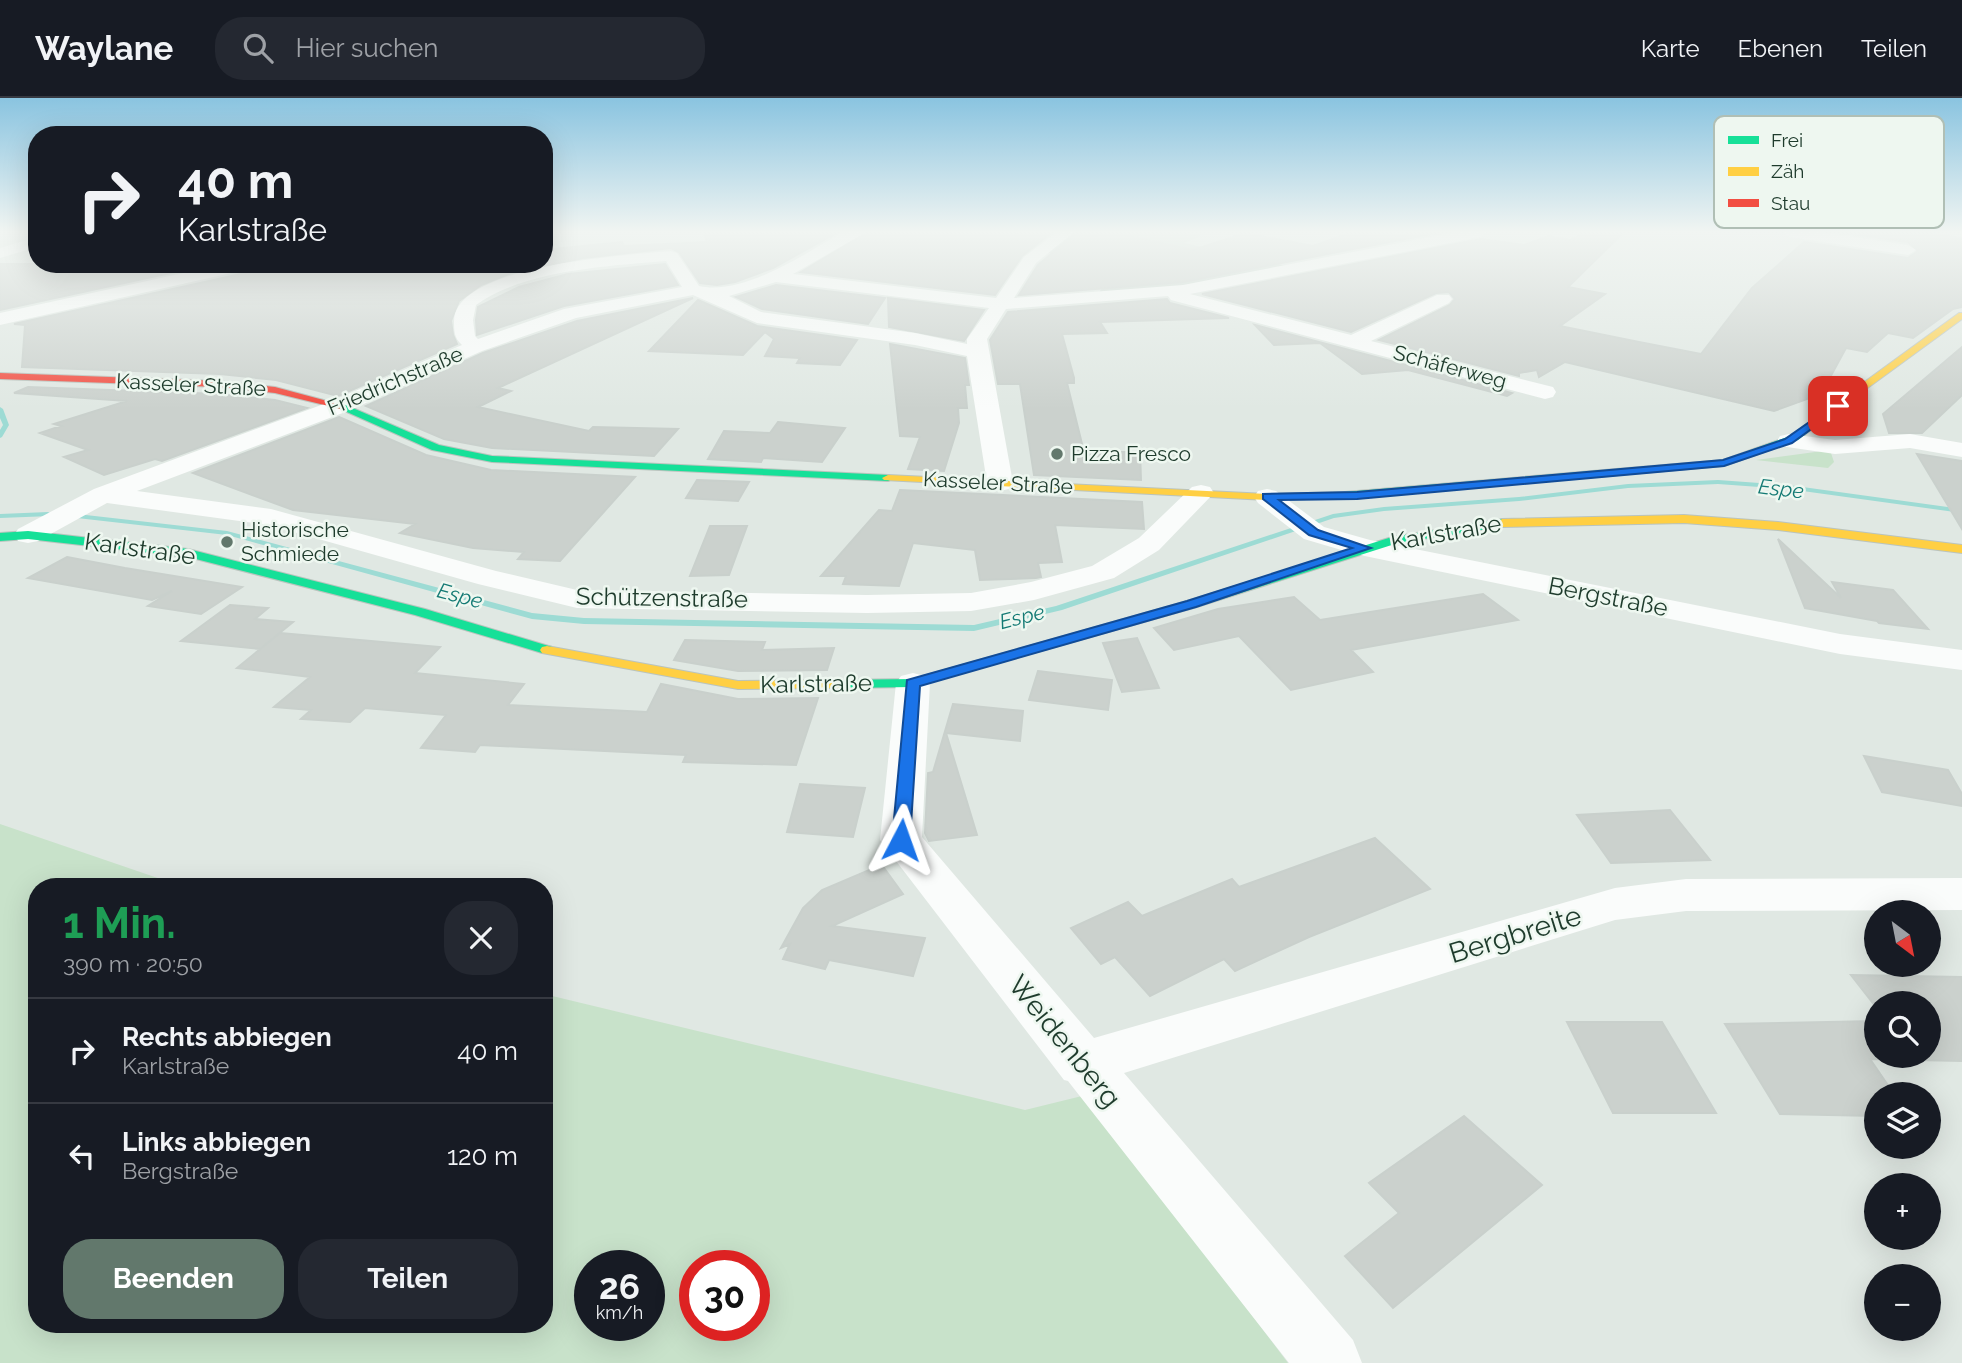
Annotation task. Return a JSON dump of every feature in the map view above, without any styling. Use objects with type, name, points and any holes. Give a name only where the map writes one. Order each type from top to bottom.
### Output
[{"type":"street","points":[[0,319],[127,291]]},
{"type":"street","points":[[475,347],[465,338],[463,318],[468,303],[484,291]]},
{"type":"street","name":"Friedrichstraße","points":[[28,535],[103,495],[340,406],[475,347],[571,313],[706,291]]},
{"type":"street","points":[[892,291],[1001,304],[1167,291]]},
{"type":"street","points":[[1000,483],[977,339],[1010,291]]},
{"type":"street","points":[[701,292],[757,317],[915,339],[977,352]]},
{"type":"street","name":"Schäferweg","points":[[1162,292],[1545,392]]},
{"type":"street","name":"Schäferweg","points":[[1355,341],[1443,299]]},
{"type":"street","name":"Kasseler Straße","points":[[0,376],[220,384],[275,390],[340,406],[436,448],[492,459],[1267,497],[1357,495],[1724,463],[1788,441],[1962,315]]},
{"type":"street","points":[[1788,441],[1835,447],[1910,441],[1962,428]]},
{"type":"street","points":[[1910,441],[1962,450]]},
{"type":"street","name":"Schützenstraße","points":[[103,495],[271,517],[489,578],[576,599],[867,604],[971,602],[1034,591],[1103,572],[1149,544],[1201,493]]},
{"type":"street","name":"Bergstraße","points":[[1267,497],[1304,525],[1365,548],[1840,644],[1962,660]]},
{"type":"street","name":"Karlstraße","points":[[0,537],[28,535],[188,553],[420,612],[529,647],[724,683],[913,683],[1192,604],[1365,548],[1396,540],[1507,522],[1684,519],[1778,526],[1962,549]]},
{"type":"street","name":"Weidenberg","points":[[913,683],[901,840],[1082,1064],[1330,1363]]},
{"type":"street","name":"Bergbreite","points":[[1082,1064],[1615,904],[1686,895],[1962,894]]},
{"type":"shaded area","points":[[1100,291],[1143,291],[1098,294]]},
{"type":"green space","points":[[1830,450],[1834,462],[1828,468],[1756,460]]},
{"type":"green space","points":[[0,824],[158,878],[28,878],[28,1333],[553,1333],[553,996],[1025,1110],[1086,1095],[1288,1363],[0,1363]]},
{"type":"building","points":[[0,291],[87,291],[0,310]]},
{"type":"building","points":[[164,291],[473,291],[459,301],[451,321],[457,344],[338,396],[276,380],[220,374],[22,367],[25,325],[14,324]]},
{"type":"building","points":[[511,291],[645,291],[564,306],[477,335],[478,307]]},
{"type":"building","points":[[756,291],[827,291],[885,298],[868,324],[762,309],[736,297]]},
{"type":"building","points":[[962,291],[998,291],[995,295]]},
{"type":"building","points":[[1022,291],[1069,291],[1019,295]]},
{"type":"building","points":[[1217,291],[1589,291],[1605,294],[1560,326],[1701,354],[1750,291],[1962,291],[1962,307],[1953,309],[1913,338],[1888,333],[1867,352],[1846,348],[1821,394],[1774,411],[1565,362],[1539,377],[1537,370],[1519,373],[1519,376],[1379,340],[1450,305],[1455,299],[1449,292],[1436,293],[1351,332],[1202,294]]},
{"type":"building","points":[[693,298],[498,388],[511,391],[478,407],[589,431],[593,427],[678,429],[654,456],[492,448],[444,439],[366,406],[483,353],[577,321]]},
{"type":"building","points":[[888,298],[984,310],[964,341],[889,327]]},
{"type":"building","points":[[1167,299],[1170,303],[1229,318],[1100,322],[1107,333],[1062,334],[1074,378],[1074,383],[1067,383],[1084,452],[1140,452],[1141,480],[1034,475],[1020,384],[998,384],[990,340],[1008,312]]},
{"type":"building","points":[[698,300],[757,326],[857,340],[840,365],[797,363],[800,358],[765,356],[774,339],[765,332],[743,355],[649,351]]},
{"type":"building","points":[[1255,325],[1512,393],[1507,396],[1408,370],[1362,374],[1320,343],[1274,345]]},
{"type":"building","points":[[890,344],[965,358],[969,385],[965,385],[967,408],[958,408],[959,423],[944,471],[908,469],[920,437],[900,436]]},
{"type":"building","points":[[1962,347],[1962,395],[1922,433],[1889,433],[1883,414]]},
{"type":"building","points":[[28,387],[220,394],[275,400],[307,408],[162,461],[155,459],[104,475],[64,457],[88,450],[40,433],[61,426],[54,424],[127,401],[14,393]]},
{"type":"building","points":[[339,417],[426,455],[491,470],[635,477],[560,561],[518,559],[524,552],[473,548],[400,533],[415,524],[293,510],[193,473]]},
{"type":"building","points":[[778,422],[845,428],[822,462],[763,458],[761,462],[708,459],[724,431],[770,433]]},
{"type":"building","points":[[1917,454],[1962,461],[1962,529]]},
{"type":"building","points":[[697,480],[749,482],[738,501],[686,498]]},
{"type":"building","points":[[900,490],[1142,502],[1144,529],[1055,525],[1062,562],[1038,563],[1041,577],[1036,578],[980,580],[975,550],[913,543],[899,586],[843,584],[846,576],[821,576],[879,510],[892,511]]},
{"type":"building","points":[[710,526],[747,526],[729,575],[690,576]]},
{"type":"building","points":[[1778,539],[1841,598],[1832,582],[1893,590],[1928,629],[1879,623],[1805,608]]},
{"type":"building","points":[[67,557],[242,587],[201,614],[148,606],[172,591],[152,600],[28,578]]},
{"type":"building","points":[[1483,594],[1518,620],[1351,650],[1373,672],[1291,690],[1239,636],[1174,650],[1154,628],[1218,609],[1294,597],[1320,620]]},
{"type":"building","points":[[230,605],[268,608],[255,619],[293,622],[260,649],[181,641]]},
{"type":"building","points":[[280,633],[440,647],[415,673],[524,684],[508,705],[647,712],[661,684],[738,699],[818,698],[796,765],[683,762],[686,755],[480,745],[475,752],[421,748],[446,715],[365,708],[350,722],[301,719],[311,710],[274,707],[310,677],[237,668]]},
{"type":"building","points":[[1137,638],[1159,688],[1122,692],[1103,643]]},
{"type":"building","points":[[685,640],[765,642],[762,650],[834,648],[827,670],[738,671],[674,660]]},
{"type":"building","points":[[1038,671],[1112,680],[1108,710],[1029,700]]},
{"type":"building","points":[[953,704],[1023,711],[1020,741],[946,733],[977,835],[929,841],[925,833],[928,773],[933,772]]},
{"type":"building","points":[[1864,756],[1948,770],[1962,794],[1962,806],[1882,792]]},
{"type":"building","points":[[800,784],[865,788],[853,837],[787,832]]},
{"type":"building","points":[[1670,810],[1710,860],[1611,863],[1577,815]]},
{"type":"building","points":[[1375,838],[1430,889],[1309,937],[1235,971],[1224,959],[1150,996],[1115,957],[1101,964],[1071,928],[1128,902],[1142,916],[1232,879],[1239,887]]},
{"type":"building","points":[[874,868],[884,868],[903,894],[832,926],[925,938],[913,976],[829,960],[825,969],[783,959],[790,944],[781,948],[803,908],[822,890]]},
{"type":"building","points":[[1851,975],[1962,977],[1962,1061],[1941,1061],[1941,991],[1864,992]]},
{"type":"building","points":[[1864,1021],[1864,1068],[1876,1068],[1886,1082],[1864,1082],[1864,1116],[1780,1114],[1725,1024]]},
{"type":"building","points":[[1567,1022],[1662,1022],[1716,1113],[1613,1113]]},
{"type":"building","points":[[1464,1116],[1542,1185],[1393,1308],[1345,1256],[1399,1213],[1369,1183]]},
{"type":"waterway","name":"Espe","points":[[0,409],[6,425],[0,436]]},
{"type":"waterway","name":"Espe","points":[[77,516],[227,533],[532,616],[584,621],[974,628],[1059,608],[1333,516],[1384,509],[1519,499],[1628,486],[1718,482],[1788,487],[1962,511]]},
{"type":"waterway","name":"Espe","points":[[0,516],[48,514]]},
{"type":"traffic: fast","points":[[341,406],[436,448],[492,459],[888,478]]},
{"type":"traffic: fast","points":[[1345,495],[1724,463],[1794,438],[1829,412]]},
{"type":"traffic: fast","points":[[841,684],[913,683],[1192,604],[1396,540],[1502,523]]},
{"type":"traffic: fast","points":[[0,537],[28,535],[188,553],[420,612],[547,650]]},
{"type":"traffic: slow","points":[[1829,412],[1962,315]]},
{"type":"traffic: slow","points":[[888,478],[1267,497],[1345,495]]},
{"type":"traffic: slow","points":[[1502,523],[1684,519],[1778,526],[1962,549]]},
{"type":"traffic: slow","points":[[547,650],[738,685],[841,684]]},
{"type":"traffic: jam","points":[[0,376],[220,384],[275,390],[341,406]]},
{"type":"place","name":"Pizza Fresco","points":[[1057,454]]},
{"type":"place","name":"Historische Schmiede","points":[[227,542]]},
{"type":"route","points":[[901,840],[913,683],[1192,604],[1365,548],[1314,533],[1267,497],[1357,495],[1724,463],[1788,441],[1838,406]]}]
